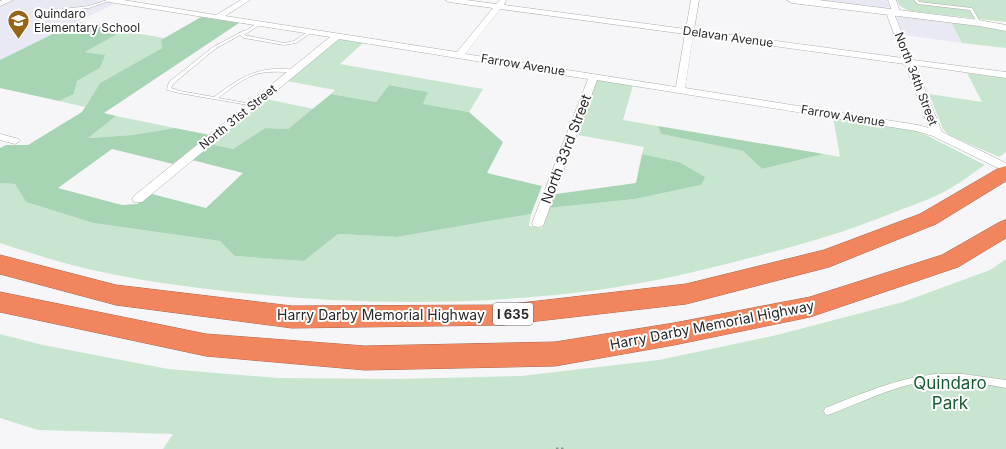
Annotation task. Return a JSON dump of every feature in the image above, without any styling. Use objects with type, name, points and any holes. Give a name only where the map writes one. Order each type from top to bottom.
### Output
[{"type":"highway","name":"Harry Darby Memorial Highway","points":[[0,264],[10,268],[116,295],[292,317],[503,315],[686,294],[829,258],[928,220],[1006,172]]},
{"type":"highway","name":"Harry Darby Memorial Highway","points":[[0,302],[206,345],[365,358],[555,354],[674,334],[810,307],[950,261],[1006,228]]},
{"type":"main road","points":[[792,0],[896,12],[1006,28]]},
{"type":"main road","points":[[979,23],[991,22],[1006,24]]},
{"type":"street","points":[[0,4],[9,0]]},
{"type":"street","name":"Farrow Avenue","points":[[110,0],[680,89],[918,128],[937,134]]},
{"type":"street","points":[[218,17],[246,0]]},
{"type":"street","name":"Delavan Avenue","points":[[449,0],[502,3],[689,32],[1006,75]]},
{"type":"street","points":[[680,89],[695,0]]},
{"type":"street","name":"North 34th Street","points":[[892,0],[896,12],[891,15],[937,134],[1006,168]]},
{"type":"street","points":[[459,55],[502,3]]},
{"type":"street","name":"North 31st Street","points":[[138,199],[337,36]]},
{"type":"street","name":"North 33rd Street","points":[[538,223],[594,76]]},
{"type":"street","points":[[0,137],[16,141]]},
{"type":"lane","points":[[62,10],[89,7],[110,0]]},
{"type":"lane","points":[[916,0],[918,3],[971,9],[979,23]]},
{"type":"lane","points":[[252,105],[169,89],[171,83],[214,48],[258,24]]},
{"type":"lane","points":[[244,32],[242,35],[244,37],[284,44],[295,42],[310,32]]},
{"type":"lane","points":[[215,98],[249,74],[273,70],[295,71]]},
{"type":"lane","points":[[828,411],[906,383],[934,377],[955,377],[1006,384]]},
{"type":"path","points":[[556,449],[566,449]]},
{"type":"shaded area","name":"Quindaro Elementary School","points":[[0,0],[95,0],[116,3],[0,60]]},
{"type":"shaded area","points":[[814,0],[887,0],[889,7],[884,8]]},
{"type":"shaded area","points":[[900,16],[951,22],[962,43],[904,35],[897,19]]},
{"type":"green space","points":[[897,0],[1006,0],[1006,22],[910,11],[900,6]]},
{"type":"green space","points":[[201,17],[239,23],[104,113],[116,116],[88,138],[132,135],[175,128],[210,135],[173,164],[112,149],[58,188],[122,205],[137,204],[152,194],[206,208],[243,173],[192,160],[210,144],[233,149],[265,128],[288,129],[331,94],[376,102],[389,85],[428,92],[423,104],[469,112],[503,142],[487,173],[542,186],[531,214],[397,237],[338,234],[304,261],[235,256],[220,241],[93,223],[26,202],[15,184],[0,183],[0,148],[6,145],[28,145],[82,112],[100,83],[162,48],[161,40]]},
{"type":"green space","points":[[77,22],[123,31],[85,52],[105,55],[100,68],[77,81],[74,94],[59,101],[0,88],[0,60]]},
{"type":"green space","points":[[951,22],[1006,30],[1006,48],[962,43]]},
{"type":"green space","points":[[123,31],[164,38],[161,40],[162,48],[100,83],[85,107],[59,101],[74,94],[77,81],[100,68],[104,55],[85,52]]},
{"type":"green space","points":[[342,39],[363,43],[340,64],[483,89],[469,112],[422,104],[428,92],[389,85],[376,102],[331,94],[335,90],[287,81],[337,40]]},
{"type":"green space","points":[[967,73],[1006,78],[1006,152],[999,157],[949,135],[943,129],[929,94],[982,102]]},
{"type":"green space","points":[[600,80],[633,85],[623,120],[658,126],[661,134],[743,151],[762,169],[824,154],[840,157],[833,117],[913,130],[985,165],[944,192],[931,198],[859,226],[805,243],[670,277],[630,285],[548,296],[464,301],[380,302],[296,298],[254,294],[184,286],[114,275],[59,262],[0,243],[0,183],[15,184],[26,202],[93,223],[220,241],[236,256],[304,261],[338,234],[397,237],[531,214],[529,226],[542,228],[549,208],[635,199],[701,185],[679,162],[642,154],[644,147],[578,135],[596,81]]},
{"type":"green space","points":[[266,99],[314,109],[288,129],[265,128],[233,149],[210,144]]},
{"type":"green space","points":[[116,116],[175,128],[132,135],[87,138]]},
{"type":"green space","points":[[658,126],[824,154],[762,169],[743,151],[661,134]]},
{"type":"green space","points":[[642,154],[679,162],[705,177],[701,185],[635,199],[549,208],[556,194],[636,183]]},
{"type":"green space","name":"Quindaro Park","points":[[1006,259],[1006,449],[163,449],[173,434],[38,430],[0,418],[0,334],[43,345],[168,369],[278,378],[398,379],[521,376],[659,360],[777,335],[903,302],[990,270]]},
{"type":"place","name":"Quindaro Elementary School","points":[[19,40]]}]
